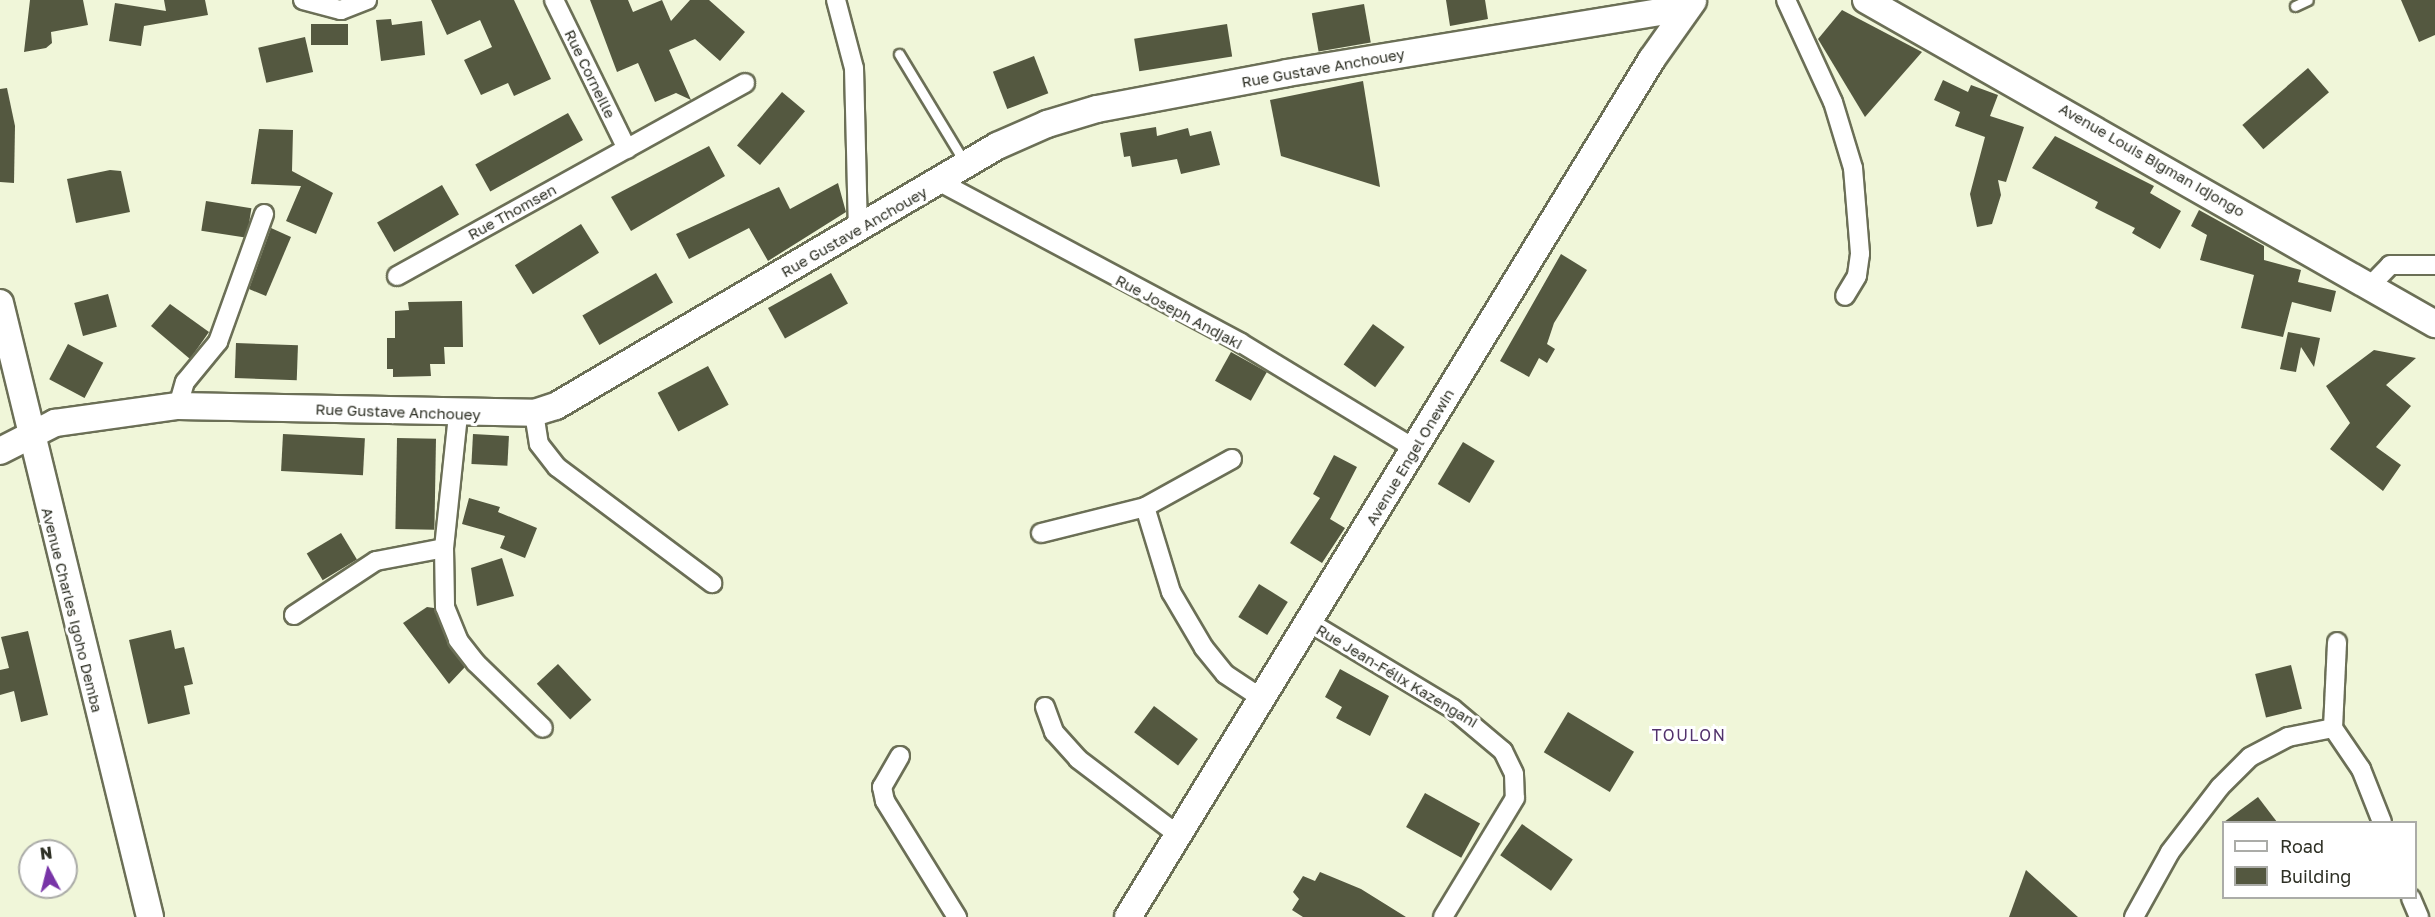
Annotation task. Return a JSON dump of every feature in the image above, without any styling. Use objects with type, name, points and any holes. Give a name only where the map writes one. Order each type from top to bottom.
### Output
[{"type":"street","points":[[303,0],[341,10],[367,0]]},
{"type":"street","name":"Rue Corneille","points":[[554,0],[627,149]]},
{"type":"street","points":[[836,0],[854,68],[858,229]]},
{"type":"street","points":[[1785,0],[1833,102],[1853,168],[1860,254],[1857,276],[1845,296]]},
{"type":"street","name":"Avenue Louis Bigman Idjongo","points":[[1866,0],[2435,324]]},
{"type":"street","name":"Rue Gustave Anchouey","points":[[34,434],[55,423],[178,406],[458,415],[534,413],[556,406],[1019,135],[1097,109],[1690,4]]},
{"type":"street","name":"Avenue Engel Onewin","points":[[1128,917],[1690,4]]},
{"type":"street","name":"Rue Thomsen","points":[[398,276],[745,83]]},
{"type":"street","name":"Rue Joseph Andjaki","points":[[940,182],[1241,343],[1415,449]]},
{"type":"street","points":[[178,406],[185,382],[218,342],[264,214]]},
{"type":"street","points":[[2370,286],[2390,265],[2435,265]]},
{"type":"street","name":"Avenue Charles Igoho Demba","points":[[0,303],[34,434],[49,520],[150,917]]},
{"type":"street","points":[[534,413],[539,444],[557,467],[712,582]]},
{"type":"street","points":[[458,415],[444,548],[445,607],[458,640],[543,728]]},
{"type":"street","points":[[0,451],[34,434]]},
{"type":"street","points":[[1041,533],[1145,507],[1232,459]]},
{"type":"street","points":[[1145,507],[1171,592],[1204,648],[1225,674],[1261,698]]},
{"type":"street","points":[[294,615],[376,561],[444,548]]},
{"type":"street","name":"Rue Jean-Félix Kazengani","points":[[1309,622],[1453,709],[1503,751],[1514,774],[1515,798],[1443,917]]},
{"type":"street","points":[[2337,642],[2333,728],[2361,769],[2382,821]]},
{"type":"street","points":[[1045,706],[1054,732],[1078,759],[1178,835]]},
{"type":"street","points":[[2134,917],[2170,852],[2235,770],[2268,745],[2316,728],[2333,728]]},
{"type":"street","points":[[900,756],[882,787],[885,801],[957,917]]},
{"type":"street","points":[[2412,899],[2419,917]]},
{"type":"lane","points":[[2295,6],[2308,0]]},
{"type":"lane","points":[[899,54],[967,165]]},
{"type":"building","points":[[30,0],[83,0],[88,25],[51,32],[52,43],[46,48],[24,52]]},
{"type":"building","points":[[164,0],[205,0],[208,15],[144,26],[141,46],[109,41],[115,3],[166,11]]},
{"type":"building","points":[[431,0],[514,0],[551,79],[514,96],[508,83],[481,95],[464,60],[492,47],[480,20],[447,35]]},
{"type":"building","points":[[590,0],[628,0],[633,12],[662,0],[671,21],[690,0],[709,0],[745,32],[720,61],[695,39],[669,50],[691,100],[676,93],[655,102],[638,63],[617,72]]},
{"type":"building","points":[[1446,0],[1485,0],[1488,19],[1450,26]]},
{"type":"building","points":[[2401,0],[2435,0],[2435,35],[2419,42]]},
{"type":"building","points":[[1364,4],[1371,42],[1319,52],[1312,13]]},
{"type":"building","points":[[1842,10],[1922,52],[1865,117],[1818,39]]},
{"type":"building","points":[[391,19],[392,25],[422,21],[425,55],[381,61],[376,20]]},
{"type":"building","points":[[311,24],[348,24],[348,45],[311,45]]},
{"type":"building","points":[[1227,24],[1232,57],[1139,71],[1134,39]]},
{"type":"building","points":[[305,37],[313,72],[266,83],[258,48]]},
{"type":"building","points":[[1034,56],[1048,93],[1007,109],[993,72]]},
{"type":"building","points":[[2308,68],[2329,92],[2263,149],[2242,125]]},
{"type":"building","points":[[1943,80],[1968,92],[1971,85],[1998,95],[1990,116],[2024,127],[2006,182],[1998,180],[2001,195],[1992,224],[1977,227],[1970,194],[1985,137],[1955,126],[1960,112],[1934,100]]},
{"type":"building","points":[[1363,81],[1380,187],[1281,156],[1270,100]]},
{"type":"building","points":[[7,88],[15,126],[14,183],[0,182],[0,89]]},
{"type":"building","points":[[782,92],[805,111],[760,165],[737,146]]},
{"type":"building","points":[[568,113],[583,140],[490,192],[475,164]]},
{"type":"building","points":[[1156,127],[1157,136],[1188,128],[1190,136],[1211,131],[1220,165],[1181,174],[1177,159],[1132,167],[1130,156],[1124,157],[1120,133]]},
{"type":"building","points":[[259,129],[293,130],[292,171],[333,193],[316,234],[286,221],[301,186],[251,184]]},
{"type":"building","points":[[2055,136],[2154,186],[2150,193],[2181,211],[2160,249],[2132,233],[2135,228],[2095,208],[2098,202],[2032,168]]},
{"type":"building","points":[[709,146],[725,176],[631,231],[611,197]]},
{"type":"building","points":[[110,170],[121,171],[130,212],[76,223],[67,179]]},
{"type":"building","points":[[838,183],[846,212],[768,261],[749,228],[689,259],[676,234],[779,187],[790,209]]},
{"type":"building","points":[[442,185],[459,214],[394,252],[377,223]]},
{"type":"building","points":[[206,201],[251,208],[247,238],[201,231]]},
{"type":"building","points":[[2199,210],[2264,246],[2264,260],[2301,270],[2298,282],[2336,291],[2331,312],[2292,302],[2283,337],[2241,328],[2254,275],[2200,260],[2207,235],[2191,226]]},
{"type":"building","points":[[581,224],[599,253],[533,294],[515,265]]},
{"type":"building","points":[[271,228],[291,237],[266,296],[249,289]]},
{"type":"building","points":[[1561,254],[1587,270],[1554,323],[1547,344],[1555,349],[1547,363],[1539,358],[1529,377],[1500,361]]},
{"type":"building","points":[[656,273],[673,302],[599,345],[582,316]]},
{"type":"building","points":[[831,273],[848,304],[785,339],[768,308]]},
{"type":"building","points":[[108,294],[117,327],[83,336],[74,303]]},
{"type":"building","points":[[462,301],[463,347],[444,347],[445,364],[430,364],[431,376],[393,377],[393,369],[387,369],[387,338],[395,338],[395,311],[409,310],[408,302]]},
{"type":"building","points":[[170,304],[209,332],[190,359],[151,326]]},
{"type":"building","points":[[1373,324],[1405,347],[1375,387],[1344,364]]},
{"type":"building","points":[[2288,332],[2320,338],[2314,367],[2301,347],[2296,372],[2280,369]]},
{"type":"building","points":[[236,343],[298,345],[297,380],[235,378]]},
{"type":"building","points":[[68,344],[103,363],[85,398],[49,379]]},
{"type":"building","points":[[2374,350],[2416,358],[2386,385],[2411,406],[2376,447],[2401,465],[2383,491],[2330,449],[2350,423],[2326,386]]},
{"type":"building","points":[[1231,352],[1267,372],[1251,401],[1215,381]]},
{"type":"building","points":[[708,366],[729,405],[678,432],[658,393]]},
{"type":"building","points":[[283,434],[365,438],[363,475],[281,471]]},
{"type":"building","points":[[473,434],[509,436],[507,466],[471,464]]},
{"type":"building","points":[[397,438],[436,439],[434,530],[395,529]]},
{"type":"building","points":[[1463,442],[1495,461],[1469,503],[1438,484]]},
{"type":"building","points":[[1334,455],[1357,467],[1330,519],[1345,528],[1322,563],[1290,543],[1320,498],[1313,494]]},
{"type":"building","points":[[469,498],[500,507],[498,512],[537,528],[525,558],[500,548],[505,536],[462,524]]},
{"type":"building","points":[[341,533],[357,560],[323,580],[307,554]]},
{"type":"building","points":[[502,558],[514,596],[477,606],[471,568]]},
{"type":"building","points":[[1259,584],[1288,602],[1267,635],[1238,617]]},
{"type":"building","points":[[427,607],[434,608],[448,644],[465,667],[449,684],[403,623]]},
{"type":"building","points":[[171,630],[175,649],[184,647],[193,684],[184,686],[190,714],[148,724],[129,640]]},
{"type":"building","points":[[28,631],[48,715],[21,722],[14,691],[0,695],[0,670],[9,668],[1,637]]},
{"type":"building","points":[[558,664],[591,700],[570,720],[537,684]]},
{"type":"building","points":[[2291,665],[2302,709],[2266,718],[2255,674]]},
{"type":"building","points":[[1340,669],[1389,696],[1370,736],[1336,718],[1342,707],[1325,697]]},
{"type":"building","points":[[1154,706],[1198,739],[1178,765],[1134,732]]},
{"type":"building","points":[[1568,712],[1634,752],[1610,792],[1544,752]]},
{"type":"building","points":[[1425,793],[1480,824],[1461,858],[1406,827]]},
{"type":"building","points":[[2258,797],[2276,821],[2225,821]]},
{"type":"building","points":[[1522,824],[1573,860],[1551,891],[1500,855]]},
{"type":"building","points":[[2026,870],[2078,917],[2009,917]]},
{"type":"building","points":[[1320,872],[1361,889],[1406,917],[1303,917],[1292,910],[1299,899],[1293,892],[1303,876],[1315,881]]},
{"type":"district","name":"TOULON","points":[[1689,735]]}]
